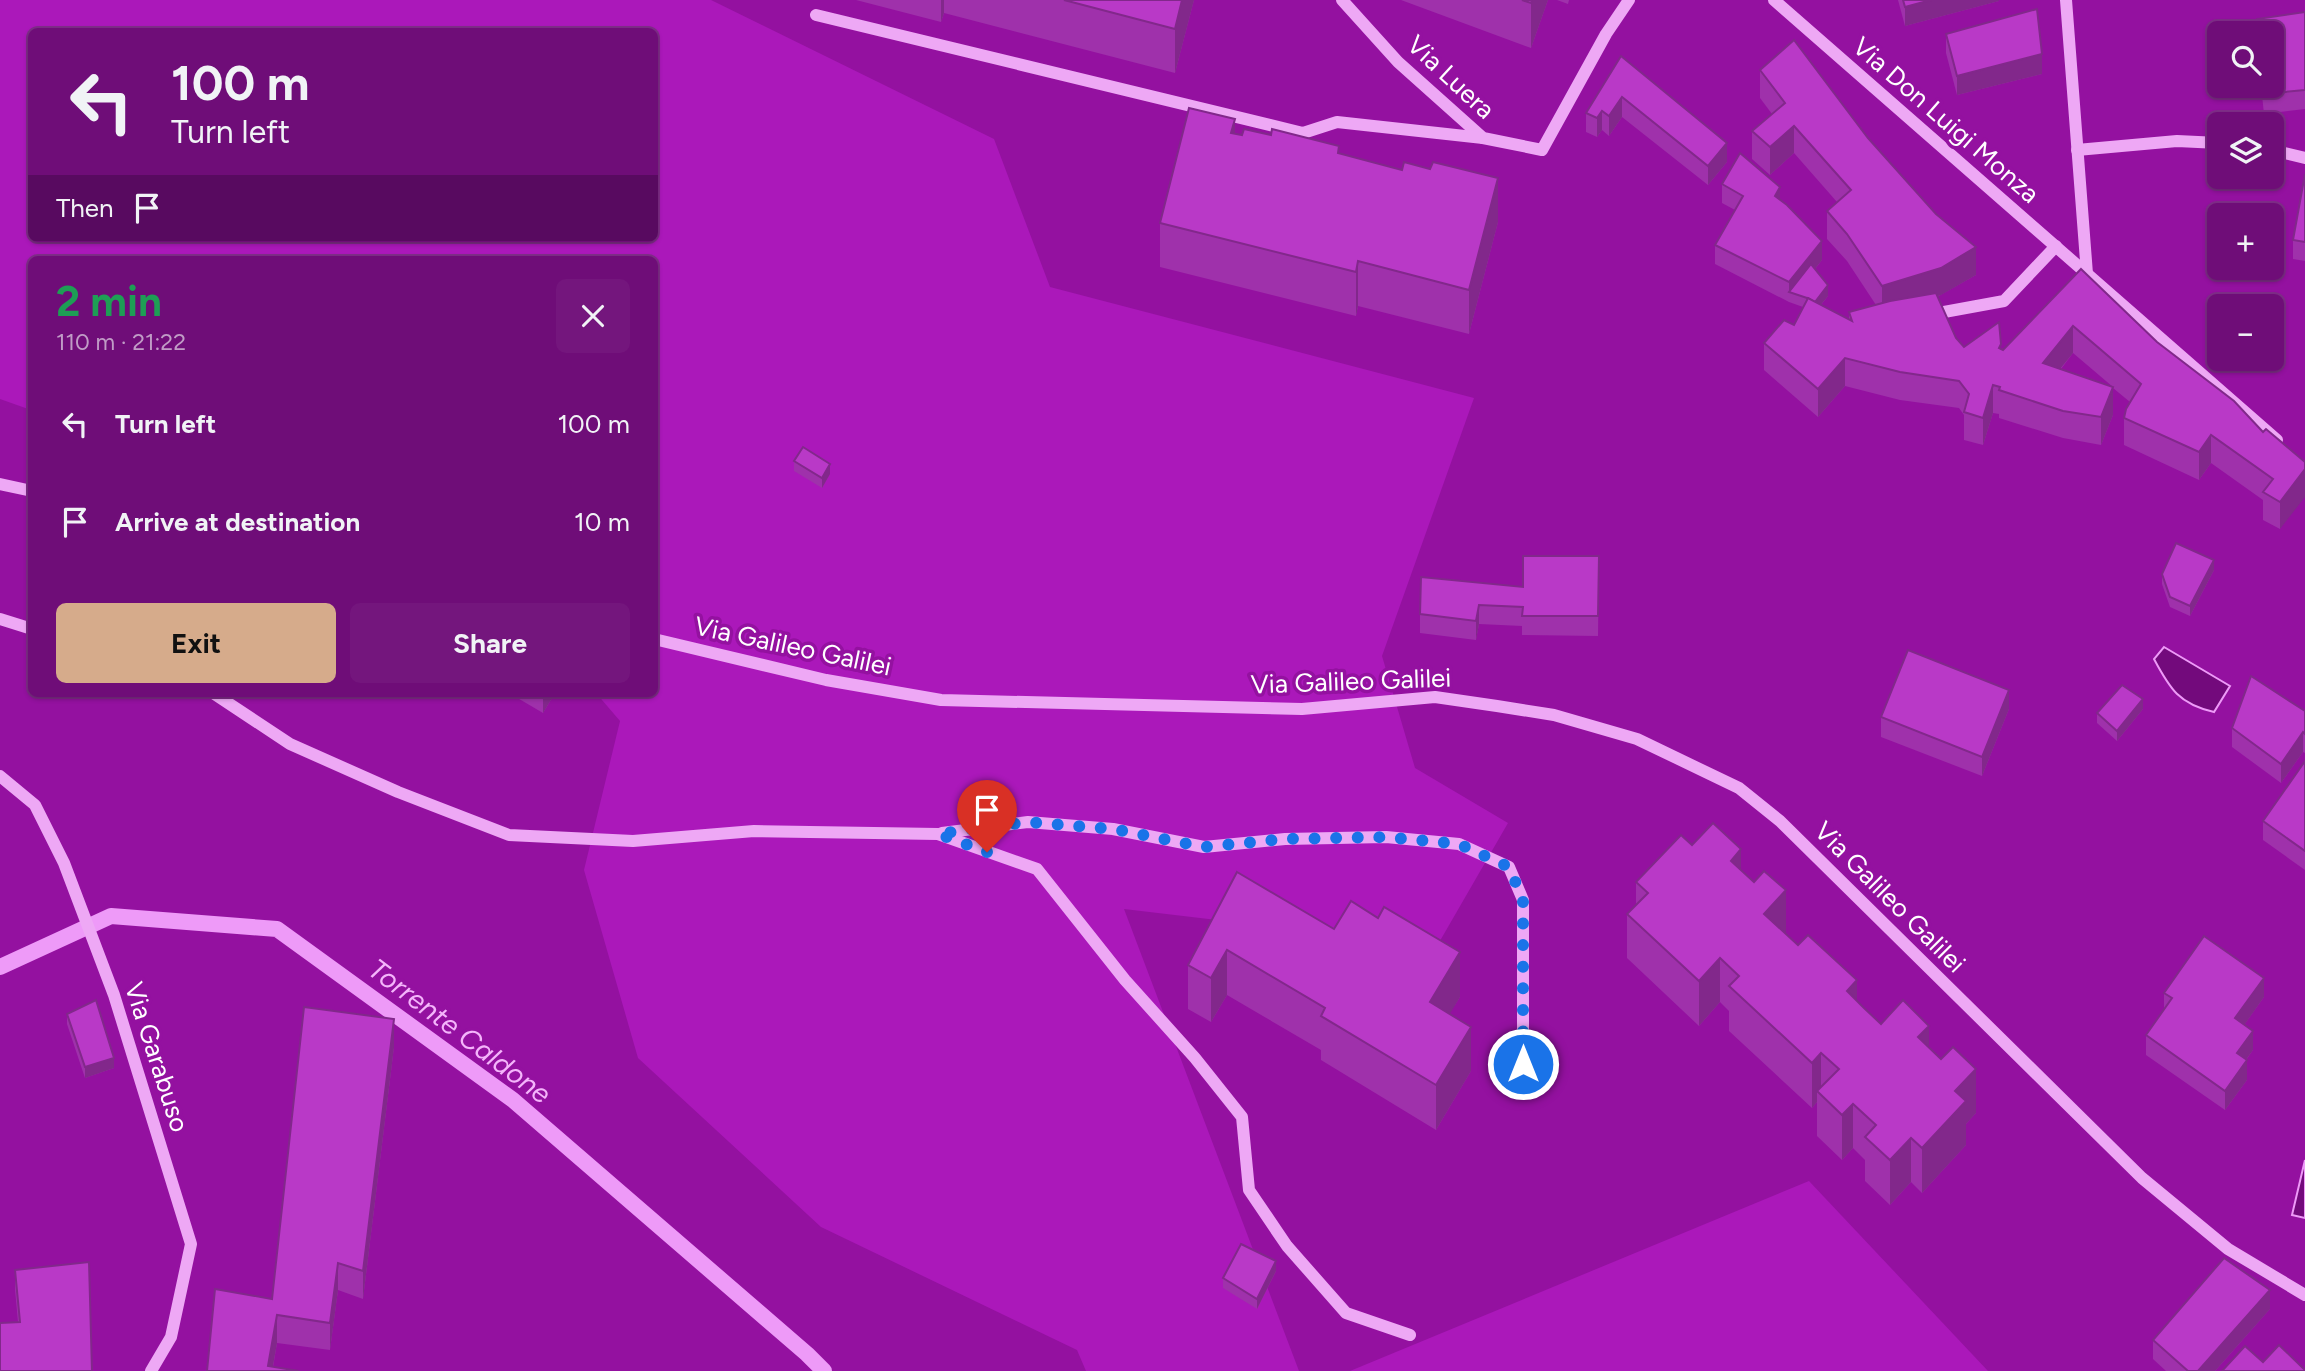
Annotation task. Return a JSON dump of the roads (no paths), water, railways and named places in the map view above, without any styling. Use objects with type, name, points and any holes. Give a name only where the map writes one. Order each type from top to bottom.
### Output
[{"type":"street","name":"Via Luera","points":[[1342,0],[1398,62],[1482,138],[1542,150],[1606,34],[1629,0]]},
{"type":"street","name":"Via Don Luigi Monza","points":[[1774,0],[2087,274]]},
{"type":"street","points":[[2066,0],[2087,274],[2284,447]]},
{"type":"street","points":[[816,15],[1303,133],[1337,121],[1482,138]]},
{"type":"street","points":[[2077,150],[2177,141],[2207,142]]},
{"type":"street","points":[[2284,153],[2305,158]]},
{"type":"street","points":[[1944,312],[2004,301],[2056,246]]},
{"type":"street","points":[[0,484],[28,490]]},
{"type":"street","points":[[0,619],[28,628]]},
{"type":"street","name":"Via Galileo Galilei","points":[[658,640],[825,680],[941,700],[1302,709],[1434,697],[1554,715],[1637,739],[1739,788],[1780,821],[2142,1178],[2228,1249],[2305,1295]]},
{"type":"street","points":[[220,697],[290,744],[398,792],[509,835],[633,841],[754,831],[938,834],[1028,822],[1113,829],[1204,847],[1285,839],[1386,837],[1459,844],[1509,867],[1523,900],[1523,1064]]},
{"type":"street","name":"Via Garabuso","points":[[0,776],[35,804],[64,863],[114,995],[191,1244],[171,1337],[151,1371]]},
{"type":"street","points":[[938,834],[1037,869],[1125,980],[1195,1058],[1242,1117],[1249,1190],[1287,1246],[1346,1313],[1410,1335]]},
{"type":"waterway","name":"Torrente Caldone","points":[[0,967],[111,916],[277,929],[513,1100],[824,1371]]}]
